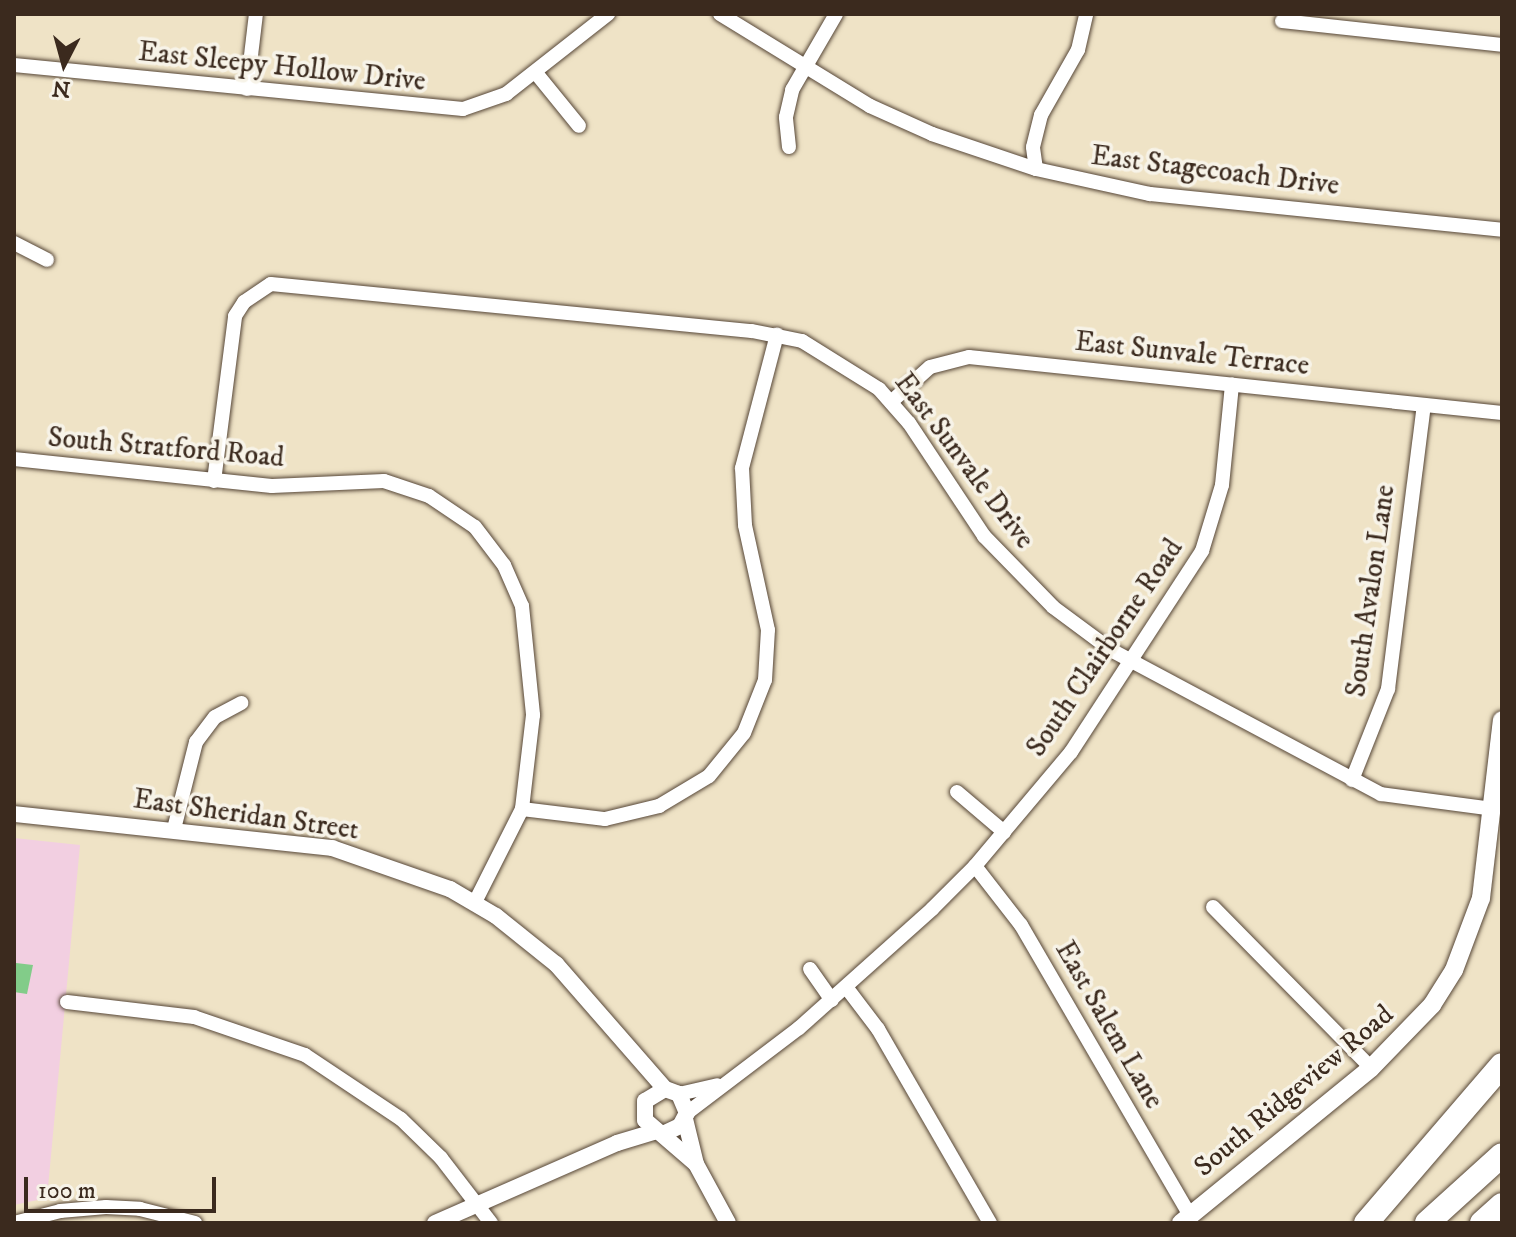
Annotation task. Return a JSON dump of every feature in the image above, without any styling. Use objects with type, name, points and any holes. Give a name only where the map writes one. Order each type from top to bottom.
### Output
[{"type":"highway","points":[[1366,1223],[1502,1065]]},
{"type":"highway","points":[[1427,1223],[1502,1155]]},
{"type":"highway","points":[[1482,1223],[1502,1205]]},
{"type":"highway","points":[[1492,1223],[1502,1217]]},
{"type":"main road","name":"South Ridgeview Road","points":[[1185,1219],[1371,1068],[1410,1031],[1454,970],[1481,898],[1502,720]]},
{"type":"street","points":[[247,89],[256,14]]},
{"type":"street","name":"East Sleepy Hollow Drive","points":[[14,65],[463,109],[487,103],[536,73],[608,14]]},
{"type":"street","name":"East Stagecoach Drive","points":[[720,14],[804,69],[932,134],[1036,169],[1150,194],[1502,230]]},
{"type":"street","points":[[789,147],[788,105],[804,69],[836,14]]},
{"type":"street","points":[[1036,169],[1033,147],[1041,115],[1078,50],[1086,14]]},
{"type":"street","points":[[1282,21],[1502,45]]},
{"type":"street","points":[[536,73],[579,126]]},
{"type":"street","points":[[14,243],[47,260]]},
{"type":"street","name":"East Sunvale Drive","points":[[214,481],[235,316],[244,302],[271,284],[777,335],[839,360],[891,402],[956,498],[1017,572],[1087,634],[1133,663],[1352,780],[1409,801],[1493,809]]},
{"type":"street","points":[[522,809],[605,819],[659,806],[709,776],[744,733],[765,680],[768,630],[745,525],[742,468],[777,335]]},
{"type":"street","name":"East Sunvale Terrace","points":[[891,402],[930,367],[969,357],[1502,413]]},
{"type":"street","name":"South Clairborne Road","points":[[686,1116],[717,1085],[832,1000],[975,866],[1071,752],[1187,581],[1214,519],[1232,384]]},
{"type":"street","name":"South Avalon Lane","points":[[1352,780],[1388,689],[1424,405]]},
{"type":"street","name":"South Stratford Road","points":[[14,459],[272,486],[384,481],[429,496],[475,527],[511,578],[529,637],[533,715],[522,809],[475,902]]},
{"type":"street","points":[[174,829],[196,742],[215,717],[241,703]]},
{"type":"street","points":[[957,792],[1004,832]]},
{"type":"street","name":"East Sheridan Street","points":[[14,814],[332,848],[404,870],[475,902],[556,964],[637,1061],[672,1092]]},
{"type":"street","name":"East Salem Lane","points":[[975,866],[1021,925],[1185,1219]]},
{"type":"street","points":[[1213,907],[1371,1068]]},
{"type":"street","points":[[810,969],[832,1000]]},
{"type":"street","points":[[846,987],[878,1029],[990,1223]]},
{"type":"street","points":[[67,1002],[194,1017],[305,1055],[401,1119],[491,1223]]},
{"type":"street","name":"East Sheridan Street","points":[[637,1061],[644,1107]]},
{"type":"street","name":"South Clairborne Road","points":[[672,1092],[717,1085]]},
{"type":"street","points":[[617,1143],[644,1107],[672,1092],[686,1116],[696,1164],[728,1223]]},
{"type":"street","points":[[644,1107],[661,1132],[696,1164]]},
{"type":"street","points":[[435,1223],[617,1143],[661,1132],[686,1116]]},
{"type":"street","points":[[14,1223],[60,1211],[106,1207],[140,1209],[195,1223]]},
{"type":"shaded area","points":[[14,838],[80,845],[47,1198],[14,1205]]},
{"type":"green space","points":[[16,963],[33,965],[27,994],[14,992]]}]
